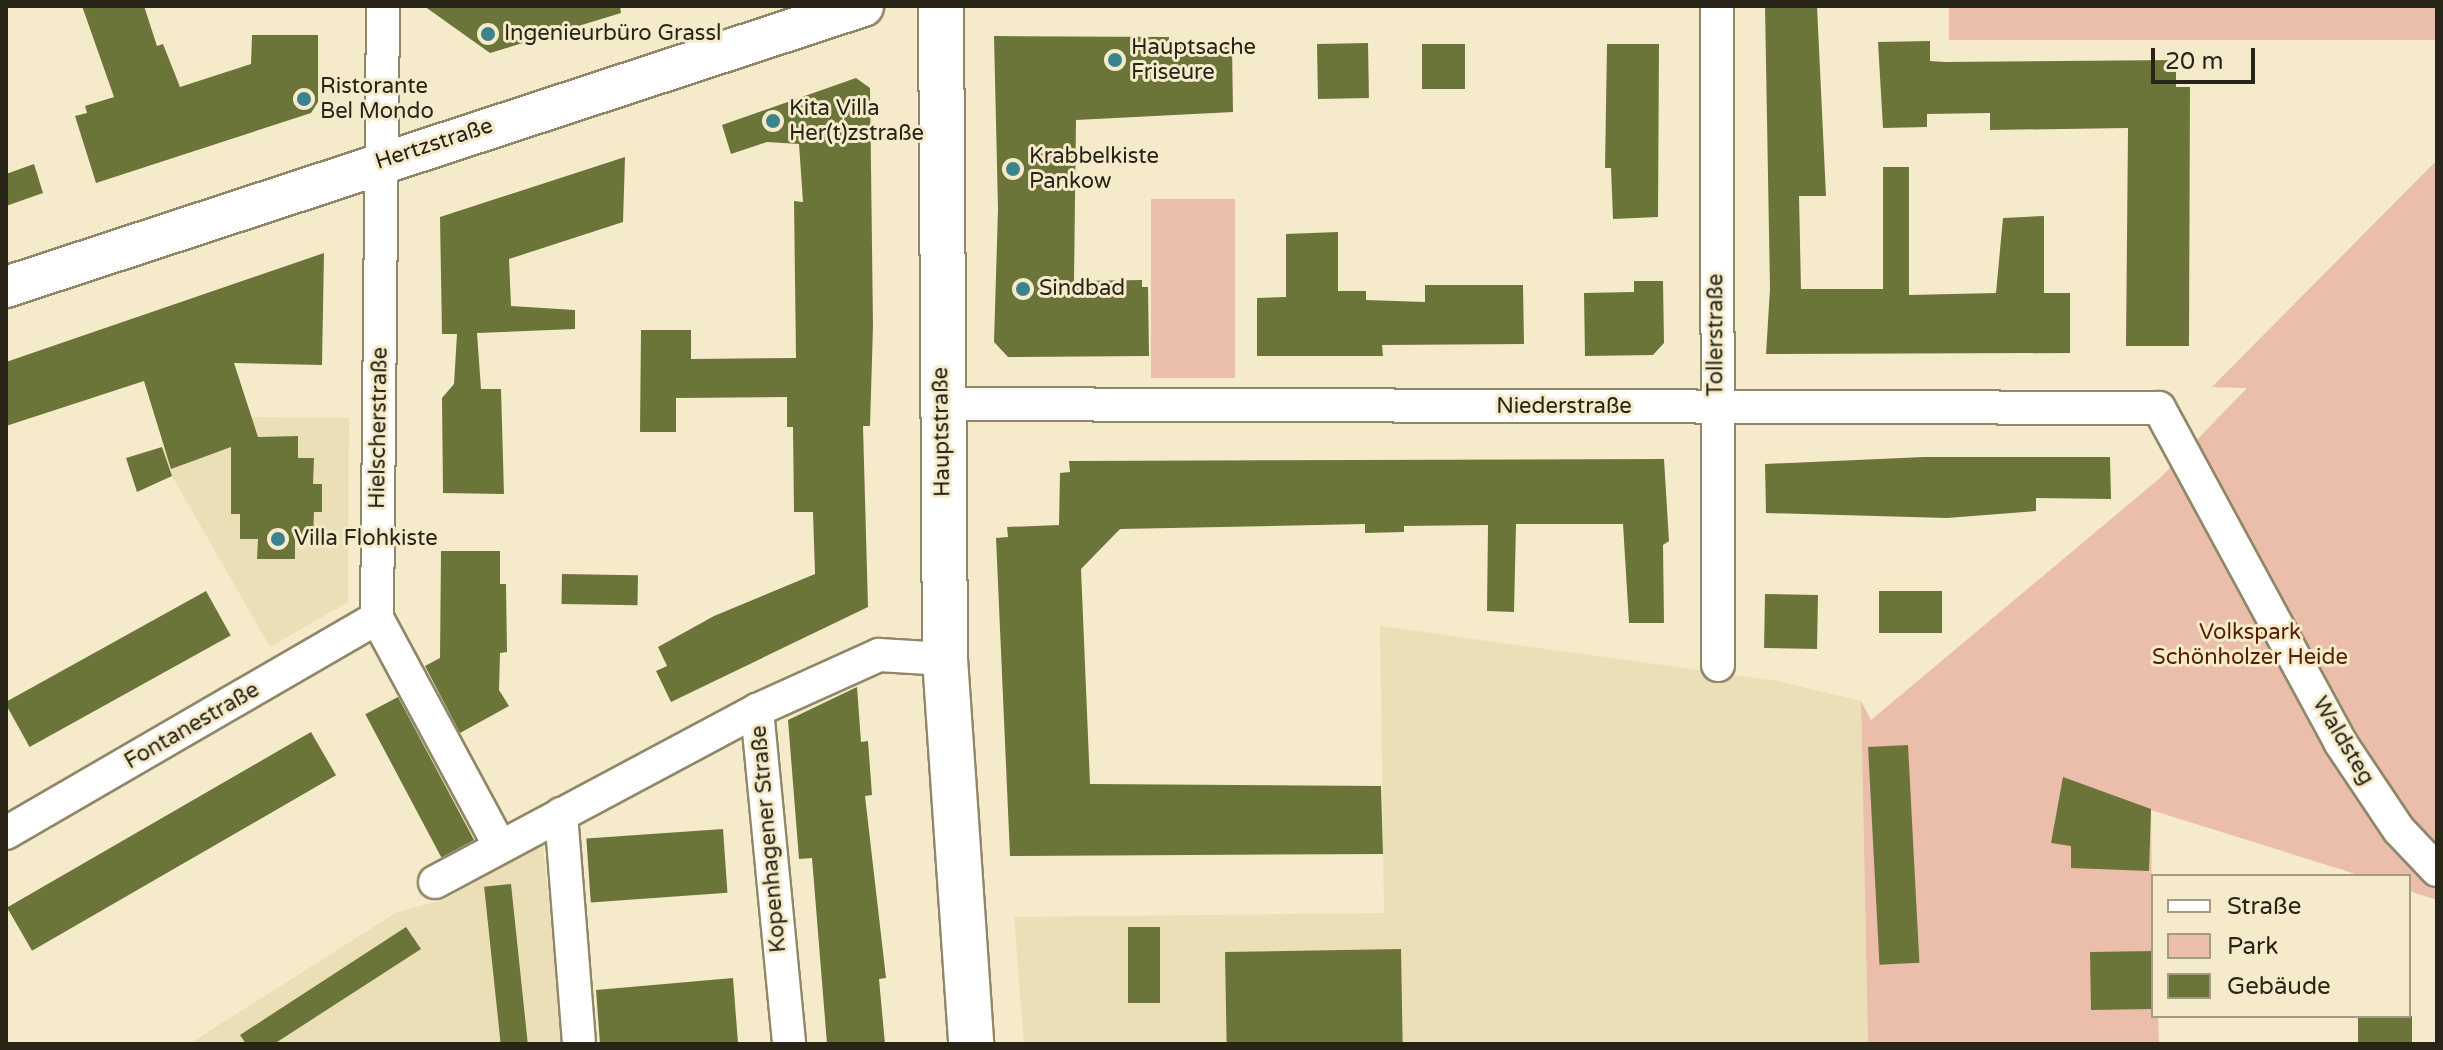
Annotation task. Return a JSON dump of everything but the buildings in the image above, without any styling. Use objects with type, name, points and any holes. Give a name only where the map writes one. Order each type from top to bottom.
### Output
[{"type":"main road","name":"Hauptstraße","points":[[941,6],[941,404],[945,659]]},
{"type":"main road","points":[[945,659],[971,1044]]},
{"type":"street","name":"Hielscherstraße","points":[[383,6],[377,618],[500,846]]},
{"type":"street","name":"Hertzstraße","points":[[6,287],[381,160],[863,6]]},
{"type":"street","name":"Tollerstraße","points":[[1717,6],[1718,665]]},
{"type":"street","name":"Niederstraße","points":[[941,404],[2159,408],[2173,431]]},
{"type":"street","name":"Waldsteg","points":[[2173,431],[2340,742],[2399,830],[2437,870]]},
{"type":"street","name":"Fontanestraße","points":[[6,833],[377,618]]},
{"type":"street","points":[[757,710],[879,655],[945,659]]},
{"type":"street","name":"Kopenhagener Straße","points":[[561,814],[757,710],[789,1044]]},
{"type":"street","points":[[435,882],[561,814],[579,1044]]},
{"type":"shaded area","name":"Villa Flohkiste","points":[[252,417],[349,418],[348,602],[270,647],[172,476],[163,449]]},
{"type":"shaded area","points":[[1380,626],[1778,681],[1861,701],[1868,1044],[1024,1044],[1014,917],[1384,913]]},
{"type":"shaded area","points":[[543,843],[563,1044],[189,1044],[397,912],[444,900]]},
{"type":"green space","points":[[1949,6],[2437,6],[2437,40],[1949,40]]},
{"type":"green space","name":"Volkspark Schönholzer Heide","points":[[2437,160],[2437,900],[2411,892],[2411,874],[2356,874],[2151,810],[2151,1018],[2158,1018],[2159,1044],[1868,1044],[1861,701],[1871,720],[2160,478],[2247,388],[2212,387]]},
{"type":"green space","points":[[1151,199],[1235,199],[1235,378],[1151,378]]},
{"type":"place","name":"Ingenieurbüro Grassl","points":[[488,34]]},
{"type":"place","name":"Hauptsache Friseure","points":[[1115,60]]},
{"type":"place","name":"Ristorante Bel Mondo","points":[[304,99]]},
{"type":"place","name":"Kita Villa Her(t)zstraße","points":[[773,121]]},
{"type":"place","name":"Krabbelkiste Pankow","points":[[1013,169]]},
{"type":"place","name":"Sindbad","points":[[1023,289]]},
{"type":"place","name":"Villa Flohkiste","points":[[278,539]]}]
